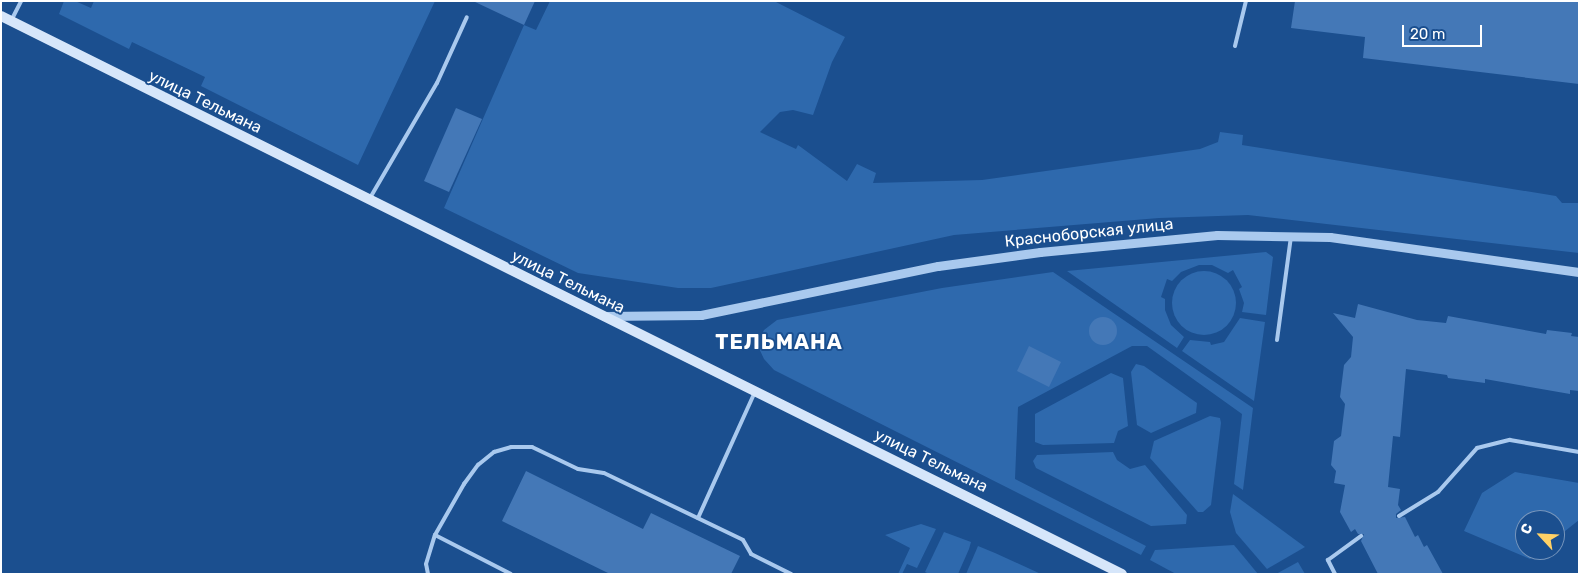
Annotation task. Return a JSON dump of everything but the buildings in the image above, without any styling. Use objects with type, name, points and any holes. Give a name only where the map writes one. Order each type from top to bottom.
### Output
[{"type":"main road","name":"улица Тельмана","points":[[1,16],[1122,574]]},
{"type":"street","name":"Красноборская улица","points":[[604,316],[701,314],[929,268],[1040,252],[1217,235],[1330,237],[1579,272]]},
{"type":"lane","points":[[11,21],[21,1]]},
{"type":"lane","points":[[1235,46],[1246,1]]},
{"type":"lane","points":[[369,200],[437,84],[467,17]]},
{"type":"lane","points":[[1277,340],[1291,235]]},
{"type":"lane","points":[[698,518],[755,392]]},
{"type":"lane","points":[[1399,516],[1438,492],[1478,448],[1510,440],[1579,452]]},
{"type":"lane","points":[[428,574],[426,564],[435,535],[478,465],[494,452],[511,447],[532,447],[578,470],[604,473],[743,540],[751,554],[790,574]]},
{"type":"lane","points":[[435,535],[511,574]]},
{"type":"lane","points":[[1334,574],[1328,560],[1361,536]]},
{"type":"shaded area","points":[[64,1],[75,1],[91,8],[94,1],[435,1],[358,165],[201,86],[205,77],[132,42],[129,49],[59,14]]},
{"type":"shaded area","points":[[550,1],[774,1],[845,37],[832,62],[813,115],[793,110],[780,112],[760,132],[796,149],[798,145],[847,181],[857,164],[876,173],[873,183],[982,180],[1200,149],[1218,142],[1220,132],[1243,135],[1242,145],[1556,196],[1562,203],[1579,203],[1579,253],[1248,215],[1159,218],[954,235],[711,288],[678,288],[578,273],[444,208],[524,25],[536,30]]},
{"type":"shaded area","points":[[1266,252],[1273,257],[1266,315],[1242,312],[1244,303],[1239,289],[1242,287],[1233,270],[1228,273],[1212,265],[1199,265],[1181,272],[1172,281],[1167,279],[1161,297],[1165,299],[1165,310],[1171,325],[1184,337],[1177,348],[1067,271]]},
{"type":"shaded area","points":[[1198,271],[1210,271],[1227,280],[1234,291],[1236,303],[1234,315],[1227,326],[1210,335],[1198,335],[1186,330],[1177,321],[1172,309],[1172,297],[1177,285],[1186,276]]},
{"type":"shaded area","points":[[1053,272],[1253,408],[1243,490],[1234,484],[1242,414],[1147,346],[1132,346],[1018,407],[1015,479],[1146,546],[1141,555],[774,370],[764,359],[757,344],[764,330],[777,320],[942,288]]},
{"type":"shaded area","points":[[1240,318],[1265,322],[1254,401],[1182,351],[1190,340],[1210,342],[1211,345],[1224,342]]},
{"type":"shaded area","points":[[1136,364],[1144,366],[1197,403],[1196,413],[1151,433],[1137,425],[1131,372]]},
{"type":"shaded area","points":[[1111,373],[1123,378],[1128,426],[1118,431],[1114,443],[1043,445],[1035,442],[1035,414]]},
{"type":"shaded area","points":[[1210,416],[1220,418],[1221,423],[1211,505],[1203,512],[1198,512],[1150,458],[1154,441]]},
{"type":"shaded area","points":[[1113,452],[1117,460],[1130,469],[1145,465],[1187,515],[1186,524],[1151,526],[1036,468],[1033,461],[1037,455]]},
{"type":"shaded area","points":[[1515,472],[1579,483],[1579,520],[1565,531],[1565,510],[1515,510],[1515,553],[1464,531],[1482,493]]},
{"type":"shaded area","points":[[1233,494],[1305,547],[1267,569],[1236,533],[1230,512]]},
{"type":"shaded area","points":[[921,524],[936,529],[917,568],[907,564],[902,574],[898,574],[910,548],[885,535]]},
{"type":"shaded area","points":[[944,532],[971,542],[969,549],[958,574],[929,574],[925,572]]},
{"type":"shaded area","points":[[1234,545],[1258,574],[1176,574],[1150,560],[1155,550]]},
{"type":"shaded area","points":[[978,546],[995,553],[1041,574],[966,574]]},
{"type":"shaded area","points":[[1298,562],[1305,574],[1276,574]]},
{"type":"district","name":"ТЕЛЬМАНА","points":[[779,342]]}]
